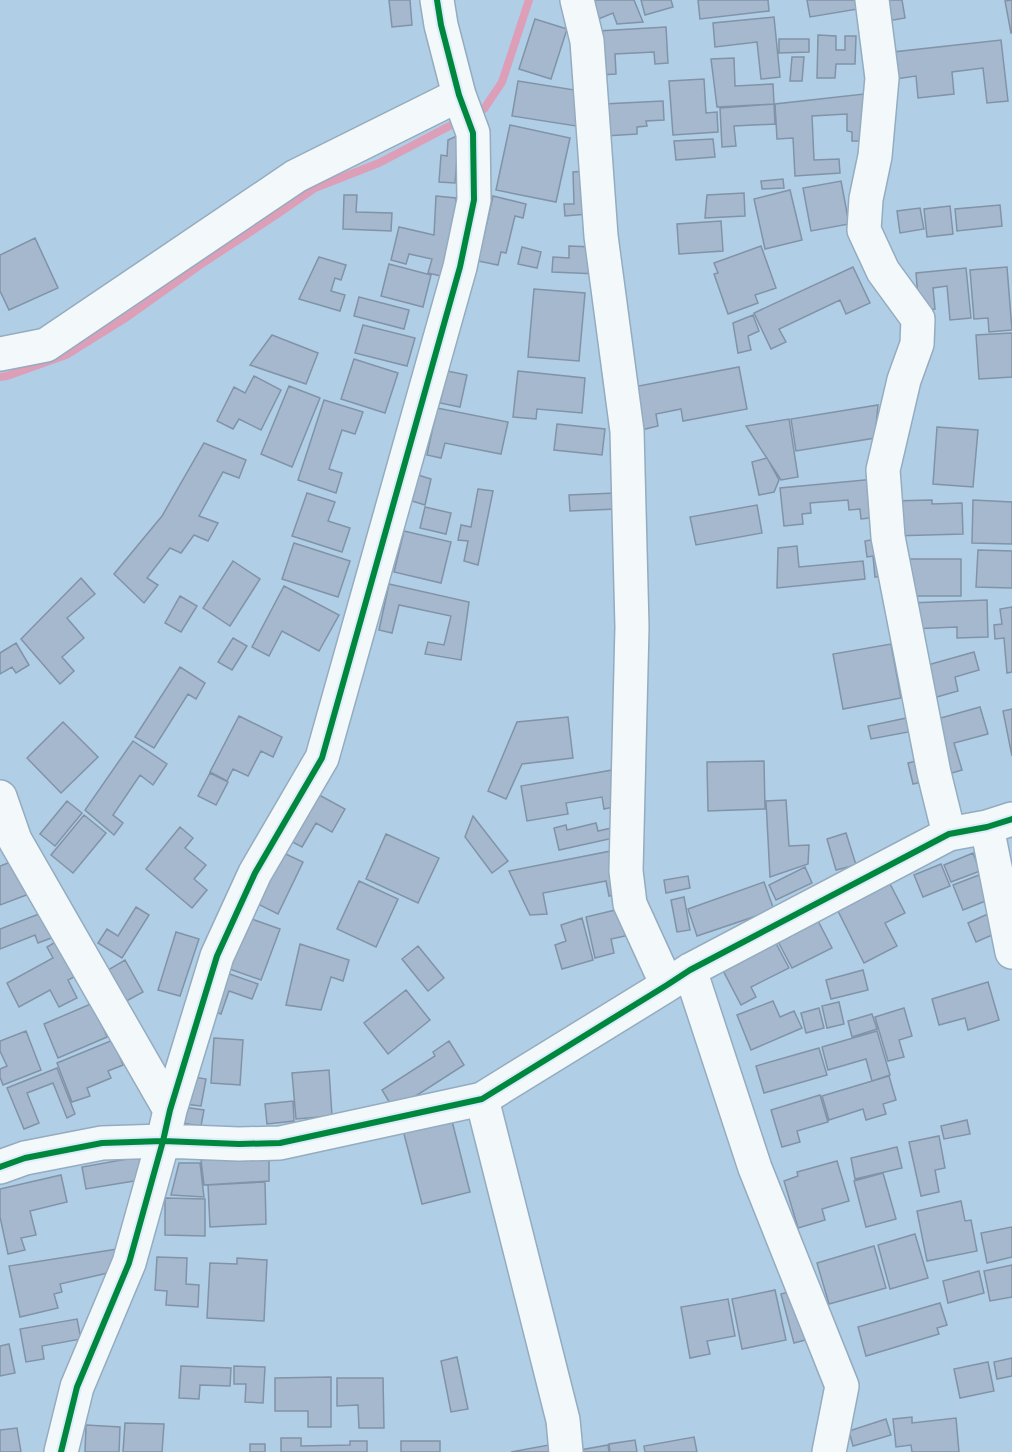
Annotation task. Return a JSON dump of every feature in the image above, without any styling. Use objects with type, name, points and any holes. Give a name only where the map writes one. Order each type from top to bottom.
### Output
[{"type":"street","points":[[61,1452],[77,1387],[129,1263],[217,956],[255,873],[322,758],[460,267],[474,200],[465,111],[441,25],[437,0]]},
{"type":"street","points":[[577,0],[587,41],[601,236],[627,432],[632,627],[626,871],[630,904],[679,978],[842,1386],[829,1452]]},
{"type":"street","points":[[872,0],[882,78],[875,156],[866,199],[864,230],[883,271],[918,319],[917,344],[904,380],[883,470],[888,537],[934,773],[949,834]]},
{"type":"street","points":[[0,354],[46,345],[296,176],[465,111]]},
{"type":"street","points":[[0,797],[15,840],[167,1126]]},
{"type":"street","points":[[0,1167],[25,1158],[102,1143],[167,1126],[239,1144],[280,1143],[482,1099],[679,978],[949,834],[999,823],[1012,952]]},
{"type":"street","points":[[482,1099],[563,1420],[566,1452]]},
{"type":"building","points":[[389,0],[410,0],[412,25],[392,27]]},
{"type":"building","points":[[588,0],[634,0],[643,22],[617,24],[613,13],[596,20]]},
{"type":"building","points":[[641,0],[671,0],[673,7],[645,15]]},
{"type":"building","points":[[698,0],[768,0],[769,11],[700,19]]},
{"type":"building","points":[[807,0],[862,0],[864,8],[810,17]]},
{"type":"building","points":[[885,0],[902,0],[905,18],[888,21]]},
{"type":"building","points":[[1012,0],[1012,33],[1011,33],[1005,1]]},
{"type":"building","points":[[774,17],[780,77],[761,79],[757,42],[715,47],[713,23]]},
{"type":"building","points":[[535,19],[567,29],[551,79],[519,69]]},
{"type":"building","points":[[666,27],[668,63],[655,64],[654,52],[615,54],[616,74],[600,75],[598,31]]},
{"type":"building","points":[[818,35],[836,36],[836,50],[845,50],[845,36],[856,36],[855,64],[836,64],[835,78],[817,78]]},
{"type":"building","points":[[779,39],[809,39],[809,52],[779,53]]},
{"type":"building","points":[[1001,40],[1008,101],[987,103],[983,68],[952,72],[954,94],[918,98],[916,76],[896,79],[893,52]]},
{"type":"building","points":[[792,57],[804,57],[802,81],[790,81]]},
{"type":"building","points":[[734,58],[735,86],[773,84],[774,104],[717,107],[711,59]]},
{"type":"building","points":[[704,79],[706,113],[717,112],[718,132],[673,135],[669,81]]},
{"type":"building","points":[[518,81],[581,91],[576,126],[512,116]]},
{"type":"building","points":[[864,94],[862,141],[852,141],[852,132],[847,131],[847,114],[812,116],[814,160],[839,159],[840,173],[795,176],[793,138],[777,139],[775,104]]},
{"type":"building","points":[[663,101],[664,120],[646,121],[647,126],[637,127],[637,134],[605,136],[603,104]]},
{"type":"building","points":[[774,104],[775,124],[734,126],[736,146],[722,147],[720,108]]},
{"type":"building","points":[[510,125],[570,138],[556,202],[496,190]]},
{"type":"building","points":[[459,135],[455,183],[439,182],[441,155],[447,156],[448,140]]},
{"type":"building","points":[[713,139],[715,157],[676,160],[674,141]]},
{"type":"building","points":[[586,171],[588,214],[565,216],[564,204],[574,204],[573,172]]},
{"type":"building","points":[[783,179],[784,188],[762,189],[761,181]]},
{"type":"building","points":[[841,181],[849,224],[811,231],[803,188]]},
{"type":"building","points":[[790,190],[802,240],[765,249],[754,199]]},
{"type":"building","points":[[744,193],[745,216],[705,218],[707,195]]},
{"type":"building","points":[[344,195],[357,195],[356,212],[392,213],[391,231],[343,229]]},
{"type":"building","points":[[436,196],[456,198],[455,230],[441,276],[428,273],[432,259],[409,254],[406,264],[391,260],[399,227],[434,235]]},
{"type":"building","points":[[493,196],[526,204],[523,218],[515,216],[506,253],[501,252],[498,265],[478,261]]},
{"type":"building","points":[[1000,205],[1002,226],[957,231],[955,209]]},
{"type":"building","points":[[950,206],[953,234],[927,237],[924,209]]},
{"type":"building","points":[[920,208],[924,229],[900,233],[897,211]]},
{"type":"building","points":[[721,221],[723,251],[679,254],[677,224]]},
{"type":"building","points":[[35,238],[58,288],[9,310],[0,291],[0,255]]},
{"type":"building","points":[[569,246],[593,247],[598,274],[552,272],[553,257],[569,258]]},
{"type":"building","points":[[761,246],[776,288],[755,295],[758,303],[728,314],[714,274],[718,273],[714,263]]},
{"type":"building","points":[[522,247],[541,252],[537,268],[518,264]]},
{"type":"building","points":[[319,257],[346,265],[341,280],[335,278],[331,291],[345,295],[340,311],[299,299]]},
{"type":"building","points":[[389,264],[431,275],[423,307],[381,296]]},
{"type":"building","points":[[853,267],[870,303],[846,314],[840,300],[779,329],[786,342],[771,349],[754,313]]},
{"type":"building","points":[[1007,267],[1012,330],[989,332],[988,318],[974,319],[970,270]]},
{"type":"building","points":[[966,268],[971,318],[950,320],[947,286],[933,288],[935,309],[919,311],[916,273]]},
{"type":"building","points":[[534,289],[585,293],[579,361],[528,357]]},
{"type":"building","points":[[359,297],[409,310],[404,329],[354,316]]},
{"type":"building","points":[[753,315],[759,331],[748,336],[751,350],[738,353],[733,323]]},
{"type":"building","points":[[363,325],[415,338],[407,366],[355,353]]},
{"type":"building","points":[[1012,333],[1012,377],[979,379],[976,335]]},
{"type":"building","points":[[272,335],[318,353],[306,384],[250,365]]},
{"type":"building","points":[[354,359],[398,373],[385,413],[341,399]]},
{"type":"building","points":[[739,367],[747,409],[683,421],[681,409],[656,414],[658,426],[641,430],[628,388]]},
{"type":"building","points":[[447,371],[467,375],[460,407],[440,403]]},
{"type":"building","points":[[518,371],[585,378],[582,413],[537,409],[536,419],[513,417]]},
{"type":"building","points":[[254,376],[281,390],[261,430],[239,419],[233,429],[217,421],[234,387],[245,393]]},
{"type":"building","points":[[289,386],[320,398],[292,467],[261,454]]},
{"type":"building","points":[[324,400],[363,412],[355,434],[342,430],[329,469],[342,473],[336,493],[298,480]]},
{"type":"building","points":[[878,405],[875,438],[796,451],[791,419]]},
{"type":"building","points":[[437,408],[508,422],[501,454],[445,443],[441,458],[427,455]]},
{"type":"building","points":[[789,419],[798,477],[781,480],[746,426]]},
{"type":"building","points":[[557,424],[605,429],[602,455],[554,450]]},
{"type":"building","points":[[937,427],[978,430],[973,487],[933,484]]},
{"type":"building","points":[[204,443],[246,460],[239,478],[223,472],[199,516],[218,523],[208,541],[194,535],[181,553],[170,548],[147,578],[158,585],[144,603],[114,574],[162,516]]},
{"type":"building","points":[[767,458],[779,480],[774,492],[759,495],[752,462]]},
{"type":"building","points":[[418,475],[431,479],[425,505],[412,501]]},
{"type":"building","points":[[875,479],[879,517],[861,519],[860,509],[849,510],[848,500],[810,503],[811,513],[802,514],[803,524],[784,526],[780,488]]},
{"type":"building","points":[[478,489],[493,491],[478,565],[464,561],[468,541],[458,540],[461,525],[471,527]]},
{"type":"building","points":[[307,493],[335,502],[328,521],[350,528],[342,552],[292,536]]},
{"type":"building","points":[[615,493],[616,509],[570,511],[569,495]]},
{"type":"building","points":[[932,500],[932,504],[962,503],[963,534],[892,536],[891,501]]},
{"type":"building","points":[[973,500],[1012,502],[1012,544],[972,543]]},
{"type":"building","points":[[757,505],[762,533],[696,545],[690,517]]},
{"type":"building","points":[[425,507],[451,513],[446,534],[420,528]]},
{"type":"building","points":[[404,531],[451,542],[441,583],[394,572]]},
{"type":"building","points":[[882,538],[886,575],[875,577],[873,556],[867,557],[865,541]]},
{"type":"building","points":[[294,543],[350,561],[338,597],[282,579]]},
{"type":"building","points":[[797,546],[799,567],[863,561],[865,579],[777,588],[778,548]]},
{"type":"building","points":[[978,550],[1012,551],[1012,588],[976,587]]},
{"type":"building","points":[[903,559],[961,559],[961,596],[909,596]]},
{"type":"building","points":[[233,561],[260,579],[230,626],[203,608]]},
{"type":"building","points":[[81,578],[95,594],[67,618],[84,638],[62,657],[74,671],[60,684],[21,639]]},
{"type":"building","points":[[389,584],[469,602],[461,660],[425,654],[428,642],[444,645],[451,616],[399,605],[392,633],[379,630]]},
{"type":"building","points":[[284,586],[339,615],[319,651],[282,631],[269,656],[252,647]]},
{"type":"building","points":[[180,596],[197,606],[181,632],[165,623]]},
{"type":"building","points":[[987,600],[988,637],[957,638],[957,627],[910,629],[909,603]]},
{"type":"building","points":[[1012,607],[1012,672],[1007,673],[1004,638],[995,639],[994,625],[1002,624],[1000,609]]},
{"type":"building","points":[[233,638],[247,646],[232,670],[218,662]]},
{"type":"building","points":[[16,643],[29,665],[16,673],[12,667],[0,674],[0,653]]},
{"type":"building","points":[[891,644],[901,698],[843,709],[833,654]]},
{"type":"building","points":[[974,652],[979,670],[955,677],[958,691],[926,700],[917,668]]},
{"type":"building","points":[[180,667],[205,683],[196,699],[188,694],[154,748],[135,737]]},
{"type":"building","points":[[980,707],[988,734],[954,743],[962,770],[945,775],[930,721]]},
{"type":"building","points":[[1012,709],[1012,756],[1003,711]]},
{"type":"building","points":[[239,716],[282,737],[273,757],[261,751],[248,776],[233,769],[227,781],[210,772]]},
{"type":"building","points":[[916,716],[919,730],[871,739],[868,726]]},
{"type":"building","points":[[568,717],[573,758],[522,764],[506,799],[488,791],[517,722]]},
{"type":"building","points":[[63,722],[98,757],[61,793],[27,758]]},
{"type":"building","points":[[133,741],[167,764],[153,785],[140,775],[113,815],[123,823],[114,835],[85,810]]},
{"type":"building","points":[[924,759],[930,780],[913,784],[908,763]]},
{"type":"building","points":[[764,761],[765,809],[708,811],[707,762]]},
{"type":"building","points":[[618,769],[618,806],[604,809],[602,797],[566,803],[568,814],[527,821],[521,786]]},
{"type":"building","points":[[210,773],[228,782],[216,805],[198,796]]},
{"type":"building","points":[[310,790],[345,809],[332,832],[316,823],[302,847],[283,837]]},
{"type":"building","points":[[786,800],[789,846],[809,845],[808,864],[770,877],[766,801]]},
{"type":"building","points":[[67,801],[82,813],[55,846],[40,834]]},
{"type":"building","points":[[84,815],[106,833],[73,873],[51,855]]},
{"type":"building","points":[[473,816],[508,861],[492,873],[465,837]]},
{"type":"building","points":[[596,823],[598,831],[616,827],[618,837],[559,850],[554,828],[566,825],[567,830]]},
{"type":"building","points":[[180,827],[193,838],[185,848],[206,865],[194,879],[207,890],[192,908],[146,869]]},
{"type":"building","points":[[846,833],[856,865],[836,870],[827,839]]},
{"type":"building","points":[[386,834],[439,858],[418,903],[366,879]]},
{"type":"building","points":[[275,849],[303,862],[278,914],[250,900]]},
{"type":"building","points":[[616,850],[624,893],[609,896],[606,881],[543,893],[547,914],[530,915],[509,871]]},
{"type":"building","points":[[973,853],[980,871],[951,882],[944,865]]},
{"type":"building","points":[[16,860],[29,894],[0,905],[0,866]]},
{"type":"building","points":[[941,864],[950,886],[923,897],[914,875]]},
{"type":"building","points":[[805,867],[812,883],[776,900],[769,885]]},
{"type":"building","points":[[979,875],[988,900],[963,910],[953,885]]},
{"type":"building","points":[[688,876],[690,888],[666,893],[664,880]]},
{"type":"building","points":[[888,880],[905,913],[885,923],[897,946],[864,963],[836,907]]},
{"type":"building","points":[[359,881],[398,899],[376,947],[337,929]]},
{"type":"building","points":[[764,882],[774,910],[697,936],[688,909]]},
{"type":"building","points":[[684,897],[690,930],[677,932],[671,900]]},
{"type":"building","points":[[136,907],[149,915],[122,958],[98,943],[107,929],[118,936]]},
{"type":"building","points":[[628,907],[634,934],[611,939],[614,953],[595,958],[586,917]]},
{"type":"building","points":[[44,912],[54,937],[38,943],[35,935],[0,949],[0,929]]},
{"type":"building","points":[[814,913],[832,948],[792,968],[774,934]]},
{"type":"building","points":[[990,913],[999,932],[976,942],[968,923]]},
{"type":"building","points":[[243,916],[280,929],[261,980],[224,967]]},
{"type":"building","points":[[582,918],[593,960],[562,969],[555,945],[566,941],[561,925]]},
{"type":"building","points":[[176,932],[199,939],[180,996],[158,990]]},
{"type":"building","points":[[770,932],[789,968],[751,987],[756,997],[741,1005],[717,959]]},
{"type":"building","points":[[57,941],[76,976],[68,980],[77,998],[59,1007],[50,990],[19,1007],[7,983],[53,958],[47,947]]},
{"type":"building","points":[[300,944],[349,960],[343,981],[331,977],[321,1010],[286,1005]]},
{"type":"building","points":[[418,946],[444,978],[428,991],[402,959]]},
{"type":"building","points":[[125,960],[143,992],[121,1004],[103,973]]},
{"type":"building","points":[[863,970],[868,990],[831,999],[826,980]]},
{"type":"building","points":[[221,971],[258,984],[252,999],[229,991],[221,1014],[207,1009]]},
{"type":"building","points":[[988,982],[999,1020],[968,1030],[965,1018],[939,1025],[932,999]]},
{"type":"building","points":[[406,990],[430,1020],[388,1054],[364,1023]]},
{"type":"building","points":[[773,1001],[780,1017],[794,1011],[802,1028],[751,1050],[737,1015]]},
{"type":"building","points":[[839,1002],[844,1024],[827,1028],[822,1006]]},
{"type":"building","points":[[93,1003],[107,1037],[58,1058],[44,1024]]},
{"type":"building","points":[[819,1008],[824,1028],[806,1033],[801,1013]]},
{"type":"building","points":[[904,1008],[912,1036],[899,1040],[904,1057],[888,1061],[875,1017]]},
{"type":"building","points":[[872,1014],[877,1029],[852,1037],[848,1021]]},
{"type":"building","points":[[26,1031],[41,1070],[3,1085],[0,1069],[7,1066],[0,1051],[0,1041]]},
{"type":"building","points":[[877,1031],[890,1075],[872,1081],[866,1059],[828,1070],[822,1047]]},
{"type":"building","points":[[214,1038],[243,1040],[240,1085],[211,1083]]},
{"type":"building","points":[[113,1040],[123,1065],[108,1071],[111,1078],[87,1088],[90,1096],[72,1102],[57,1063]]},
{"type":"building","points":[[449,1041],[464,1065],[394,1110],[382,1090],[435,1056],[433,1052]]},
{"type":"building","points":[[819,1048],[827,1075],[764,1093],[756,1066]]},
{"type":"building","points":[[57,1068],[75,1114],[67,1118],[53,1083],[27,1093],[39,1123],[24,1129],[7,1088]]},
{"type":"building","points":[[329,1070],[332,1116],[296,1119],[292,1073]]},
{"type":"building","points":[[188,1076],[206,1079],[201,1106],[184,1104]]},
{"type":"building","points":[[889,1076],[896,1100],[883,1104],[886,1114],[866,1120],[863,1109],[829,1120],[822,1096]]},
{"type":"building","points":[[820,1095],[828,1122],[797,1131],[800,1142],[782,1147],[771,1110]]},
{"type":"building","points":[[293,1101],[294,1121],[267,1124],[265,1104]]},
{"type":"building","points":[[183,1107],[204,1110],[201,1126],[181,1123]]},
{"type":"building","points":[[451,1117],[470,1192],[422,1204],[403,1130]]},
{"type":"building","points":[[967,1120],[970,1134],[944,1139],[941,1126]]},
{"type":"building","points":[[939,1136],[945,1168],[935,1170],[939,1192],[921,1196],[909,1142]]},
{"type":"building","points":[[897,1147],[902,1168],[855,1179],[851,1158]]},
{"type":"building","points":[[269,1151],[269,1181],[204,1185],[201,1160]]},
{"type":"building","points":[[155,1154],[146,1179],[86,1189],[82,1167]]},
{"type":"building","points":[[837,1161],[849,1201],[822,1209],[825,1220],[798,1228],[784,1181],[798,1176],[797,1172]]},
{"type":"building","points":[[179,1163],[200,1163],[204,1197],[171,1195]]},
{"type":"building","points":[[883,1173],[896,1219],[866,1227],[854,1181]]},
{"type":"building","points":[[61,1175],[67,1202],[30,1211],[36,1235],[21,1238],[25,1250],[8,1254],[0,1217],[0,1189]]},
{"type":"building","points":[[265,1182],[266,1224],[210,1227],[208,1185]]},
{"type":"building","points":[[165,1198],[205,1199],[205,1236],[165,1235]]},
{"type":"building","points":[[961,1201],[965,1221],[971,1220],[977,1251],[927,1261],[917,1211]]},
{"type":"building","points":[[1012,1227],[1012,1257],[987,1263],[981,1233]]},
{"type":"building","points":[[915,1234],[928,1278],[890,1289],[878,1245]]},
{"type":"building","points":[[874,1246],[886,1288],[829,1304],[817,1263]]},
{"type":"building","points":[[124,1248],[116,1271],[60,1284],[62,1292],[54,1294],[58,1308],[20,1317],[9,1266]]},
{"type":"building","points":[[157,1257],[187,1258],[186,1284],[199,1285],[198,1307],[166,1305],[167,1291],[155,1290]]},
{"type":"building","points":[[237,1258],[267,1260],[264,1321],[207,1318],[210,1263],[237,1264]]},
{"type":"building","points":[[1012,1265],[1012,1297],[990,1301],[984,1271]]},
{"type":"building","points":[[979,1271],[984,1293],[948,1303],[943,1281]]},
{"type":"building","points":[[800,1289],[813,1338],[794,1343],[781,1294]]},
{"type":"building","points":[[775,1290],[786,1340],[742,1349],[732,1299]]},
{"type":"building","points":[[728,1299],[735,1336],[707,1341],[710,1354],[690,1358],[681,1307]]},
{"type":"building","points":[[940,1303],[947,1325],[937,1328],[939,1334],[866,1356],[858,1327]]},
{"type":"building","points":[[77,1319],[81,1339],[42,1346],[44,1359],[26,1362],[20,1329]]},
{"type":"building","points":[[9,1344],[15,1373],[0,1376],[0,1346]]},
{"type":"building","points":[[457,1357],[468,1409],[451,1412],[441,1361]]},
{"type":"building","points":[[1012,1358],[1012,1376],[997,1379],[994,1362]]},
{"type":"building","points":[[988,1362],[994,1391],[960,1398],[954,1369]]},
{"type":"building","points":[[181,1366],[231,1368],[230,1386],[200,1385],[199,1399],[179,1398]]},
{"type":"building","points":[[234,1366],[265,1367],[263,1403],[245,1402],[246,1384],[234,1384]]},
{"type":"building","points":[[331,1377],[331,1427],[308,1427],[308,1411],[275,1411],[275,1378]]},
{"type":"building","points":[[337,1378],[383,1378],[384,1428],[359,1428],[358,1405],[337,1406]]},
{"type":"building","points":[[912,1417],[912,1423],[956,1418],[959,1452],[912,1452],[911,1445],[896,1447],[893,1419]]},
{"type":"building","points":[[886,1419],[891,1435],[853,1446],[849,1431]]},
{"type":"building","points":[[125,1423],[164,1424],[162,1452],[123,1452]]},
{"type":"building","points":[[86,1425],[120,1427],[119,1452],[85,1452]]},
{"type":"building","points":[[17,1428],[21,1452],[0,1452],[0,1430]]},
{"type":"building","points":[[694,1437],[697,1452],[645,1452],[644,1446]]},
{"type":"building","points":[[281,1438],[301,1438],[301,1446],[350,1445],[350,1441],[367,1441],[367,1452],[281,1452]]},
{"type":"building","points":[[635,1440],[637,1452],[610,1452],[609,1444]]},
{"type":"building","points":[[401,1441],[440,1441],[440,1452],[401,1452]]},
{"type":"building","points":[[250,1444],[265,1444],[265,1452],[250,1452]]},
{"type":"building","points":[[554,1444],[556,1452],[511,1452]]},
{"type":"building","points":[[608,1445],[609,1452],[575,1452],[575,1451]]},
{"type":"waterway","points":[[472,115],[484,109],[502,82],[529,0]]},
{"type":"waterway","points":[[0,377],[66,355],[127,317],[315,188],[379,163],[461,120]]},
{"type":"cycle path","points":[[61,1452],[77,1387],[129,1263],[170,1110],[217,956],[255,873],[322,758],[460,267],[474,200],[473,133],[459,95],[437,0]]},
{"type":"cycle path","points":[[0,1167],[25,1158],[102,1143],[163,1141],[280,1143],[482,1099],[690,970],[949,834],[987,827],[1012,819]]}]
